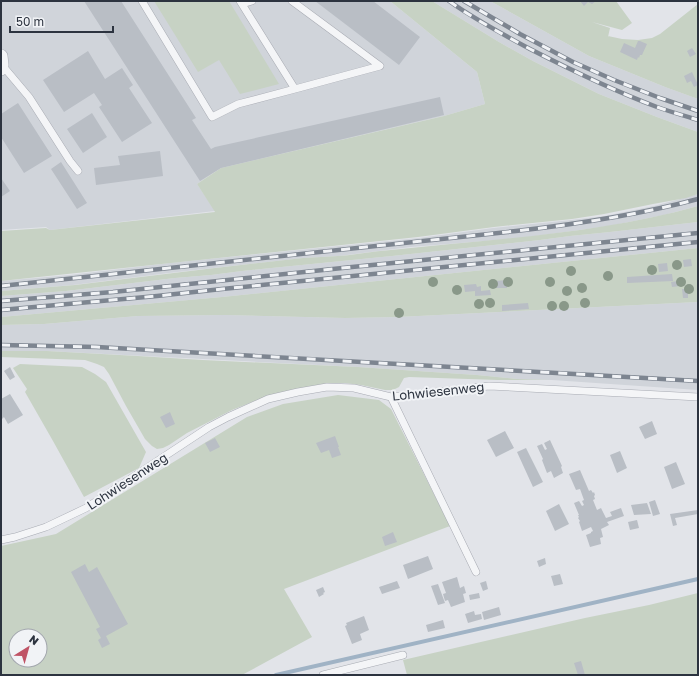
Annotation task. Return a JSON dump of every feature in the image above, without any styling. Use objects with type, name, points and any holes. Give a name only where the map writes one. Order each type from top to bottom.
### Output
[{"type":"lane","points":[[142,1],[212,117],[238,104],[380,66],[292,1]]},
{"type":"lane","points":[[252,1],[241,3],[295,89]]},
{"type":"lane","points":[[1,63],[29,97],[78,171]]},
{"type":"lane","name":"Lohwiesenweg","points":[[1,540],[46,527],[86,508],[209,427],[268,399],[298,392],[326,387],[354,388],[390,398],[489,386],[698,397]]},
{"type":"lane","points":[[390,398],[476,572]]},
{"type":"lane","points":[[323,675],[403,655]]},
{"type":"shaded area","points":[[1,1],[390,1],[477,72],[485,104],[444,116],[221,168],[197,184],[215,211],[50,230],[46,227],[1,230]]},
{"type":"shaded area","points":[[432,1],[490,1],[589,56],[698,99],[698,132],[599,94],[533,61]]},
{"type":"shaded area","points":[[698,194],[698,206],[664,215],[609,226],[521,238],[411,247],[73,285],[1,291],[1,281],[419,238],[493,228],[605,216],[654,206]]},
{"type":"shaded area","points":[[698,222],[698,248],[222,297],[1,317],[1,296],[66,291]]},
{"type":"shaded area","points":[[698,302],[698,390],[517,379],[358,367],[47,351],[1,351],[1,325],[44,324],[138,316],[225,315],[345,318],[398,317]]},
{"type":"green space","points":[[154,1],[229,1],[279,84],[240,94],[219,60],[198,72]]},
{"type":"green space","points":[[390,1],[432,1],[533,61],[599,94],[698,132],[698,194],[686,198],[572,219],[418,237],[1,281],[1,231],[46,228],[50,230],[215,212],[197,184],[221,168],[444,116],[485,104],[477,72]]},
{"type":"green space","points":[[490,1],[616,1],[632,23],[622,30],[592,22],[610,28],[608,36],[638,40],[652,38],[660,34],[698,4],[698,99],[589,56]]},
{"type":"green space","points":[[698,206],[698,222],[66,291],[1,296],[1,291],[75,285],[303,258],[546,234],[622,223]]},
{"type":"green space","points":[[698,248],[698,302],[398,317],[345,318],[225,315],[138,316],[44,324],[1,325],[1,317],[222,297]]},
{"type":"green space","points":[[1,351],[47,351],[358,367],[517,379],[551,380],[409,377],[404,378],[399,387],[393,390],[345,383],[307,387],[269,396],[232,410],[187,433],[169,445],[157,449],[145,439],[104,367],[85,360],[1,357]]},
{"type":"green space","points":[[20,364],[82,367],[106,382],[146,452],[139,468],[84,497],[25,392],[27,389],[13,368]]},
{"type":"green space","points":[[338,395],[379,400],[391,409],[450,526],[284,589],[312,637],[242,675],[1,675],[1,546],[56,534],[247,417],[283,404]]},
{"type":"green space","points":[[698,593],[698,675],[407,675],[403,660],[585,618],[649,605]]},
{"type":"building","points":[[84,1],[121,1],[196,118],[192,120],[211,149],[440,97],[444,115],[221,168],[200,181]]},
{"type":"building","points":[[315,1],[373,1],[420,37],[399,65]]},
{"type":"building","points":[[580,1],[596,1],[592,4],[588,2],[584,6]]},
{"type":"building","points":[[638,41],[647,44],[642,55],[640,55],[639,58],[638,57],[637,60],[620,52],[624,43],[635,48]]},
{"type":"building","points":[[692,48],[696,54],[690,57],[687,51]]},
{"type":"building","points":[[88,51],[105,79],[122,68],[133,85],[129,88],[152,123],[122,142],[99,107],[102,105],[94,93],[64,112],[43,80]]},
{"type":"building","points":[[692,72],[698,85],[694,87],[691,81],[687,83],[684,76]]},
{"type":"building","points":[[18,103],[52,156],[24,173],[1,137],[1,114]]},
{"type":"building","points":[[92,113],[107,137],[83,153],[67,129]]},
{"type":"building","points":[[160,151],[163,176],[96,185],[94,168],[120,165],[118,156]]},
{"type":"building","points":[[61,162],[87,203],[77,209],[51,169]]},
{"type":"building","points":[[1,178],[10,191],[1,197]]},
{"type":"building","points":[[691,259],[692,266],[684,267],[683,260]]},
{"type":"building","points":[[667,263],[668,271],[659,272],[658,264]]},
{"type":"building","points":[[672,274],[673,281],[627,283],[627,277]]},
{"type":"building","points":[[507,280],[507,288],[496,288],[495,281]]},
{"type":"building","points":[[679,281],[680,286],[672,287],[671,282]]},
{"type":"building","points":[[476,284],[477,287],[481,286],[481,291],[490,290],[491,295],[475,296],[475,291],[465,292],[464,285]]},
{"type":"building","points":[[682,289],[688,289],[688,298],[683,298]]},
{"type":"building","points":[[528,303],[529,309],[502,311],[502,305]]},
{"type":"building","points":[[10,367],[15,377],[10,380],[4,371]]},
{"type":"building","points":[[10,394],[23,415],[8,424],[4,417],[2,419],[1,417],[1,399]]},
{"type":"building","points":[[170,412],[175,424],[166,428],[160,417]]},
{"type":"building","points":[[652,421],[657,434],[645,439],[639,427]]},
{"type":"building","points":[[505,431],[514,448],[496,457],[487,440]]},
{"type":"building","points":[[335,436],[341,455],[332,458],[329,450],[321,453],[316,443]]},
{"type":"building","points":[[215,438],[220,447],[210,452],[205,443]]},
{"type":"building","points":[[550,440],[562,466],[563,473],[554,478],[551,471],[547,473],[537,446],[542,444],[545,450],[547,449],[544,443]]},
{"type":"building","points":[[526,448],[543,482],[533,487],[517,452]]},
{"type":"building","points":[[620,451],[627,468],[617,473],[610,455]]},
{"type":"building","points":[[676,462],[685,484],[672,489],[664,467]]},
{"type":"building","points":[[580,470],[589,491],[591,490],[593,493],[594,492],[595,499],[593,500],[597,510],[601,508],[606,518],[612,516],[610,512],[621,508],[624,516],[607,522],[609,525],[601,529],[603,537],[600,538],[601,544],[590,547],[586,535],[593,531],[591,527],[582,531],[578,518],[579,515],[574,503],[579,501],[582,506],[584,505],[582,501],[584,500],[580,489],[576,490],[569,474]]},
{"type":"building","points":[[655,500],[660,514],[653,516],[649,502]]},
{"type":"building","points":[[647,503],[651,514],[634,515],[631,505]]},
{"type":"building","points":[[559,504],[569,524],[555,531],[546,511]]},
{"type":"building","points":[[698,510],[698,514],[675,518],[677,525],[673,526],[670,514]]},
{"type":"building","points":[[637,520],[639,528],[630,530],[628,522]]},
{"type":"building","points":[[393,532],[397,542],[385,546],[382,537]]},
{"type":"building","points":[[428,556],[433,569],[408,579],[403,565]]},
{"type":"building","points":[[545,558],[546,564],[539,567],[537,561]]},
{"type":"building","points":[[85,564],[89,572],[97,567],[128,624],[106,636],[110,644],[102,648],[98,640],[101,638],[96,629],[100,627],[71,572]]},
{"type":"building","points":[[560,574],[563,584],[554,586],[551,576]]},
{"type":"building","points":[[457,577],[460,588],[464,586],[466,593],[463,594],[465,602],[451,607],[448,600],[445,601],[443,594],[446,593],[442,582]]},
{"type":"building","points":[[397,581],[400,588],[382,594],[379,587]]},
{"type":"building","points":[[486,581],[488,589],[483,591],[480,583]]},
{"type":"building","points":[[438,584],[445,603],[438,605],[431,586]]},
{"type":"building","points":[[323,587],[325,592],[319,597],[316,590]]},
{"type":"building","points":[[479,593],[480,598],[470,600],[469,595]]},
{"type":"building","points":[[499,607],[501,615],[484,620],[482,612]]},
{"type":"building","points":[[474,611],[475,615],[481,614],[482,619],[468,623],[465,614]]},
{"type":"building","points":[[364,616],[369,630],[360,634],[362,640],[352,644],[345,626],[347,625],[346,623]]},
{"type":"building","points":[[443,620],[445,628],[428,632],[426,625]]},
{"type":"building","points":[[581,661],[585,675],[578,675],[574,663]]},
{"type":"waterway","points":[[276,675],[698,579]]},
{"type":"railway","points":[[449,1],[499,32],[577,72],[641,101],[698,120]]},
{"type":"railway","points":[[464,1],[520,34],[573,62],[614,80],[698,111]]},
{"type":"railway","points":[[1,286],[539,228],[630,214],[698,199]]},
{"type":"railway","points":[[1,301],[113,292],[698,233]]},
{"type":"railway","points":[[1,310],[157,296],[698,242]]},
{"type":"railway","points":[[1,345],[97,347],[698,381]]}]
